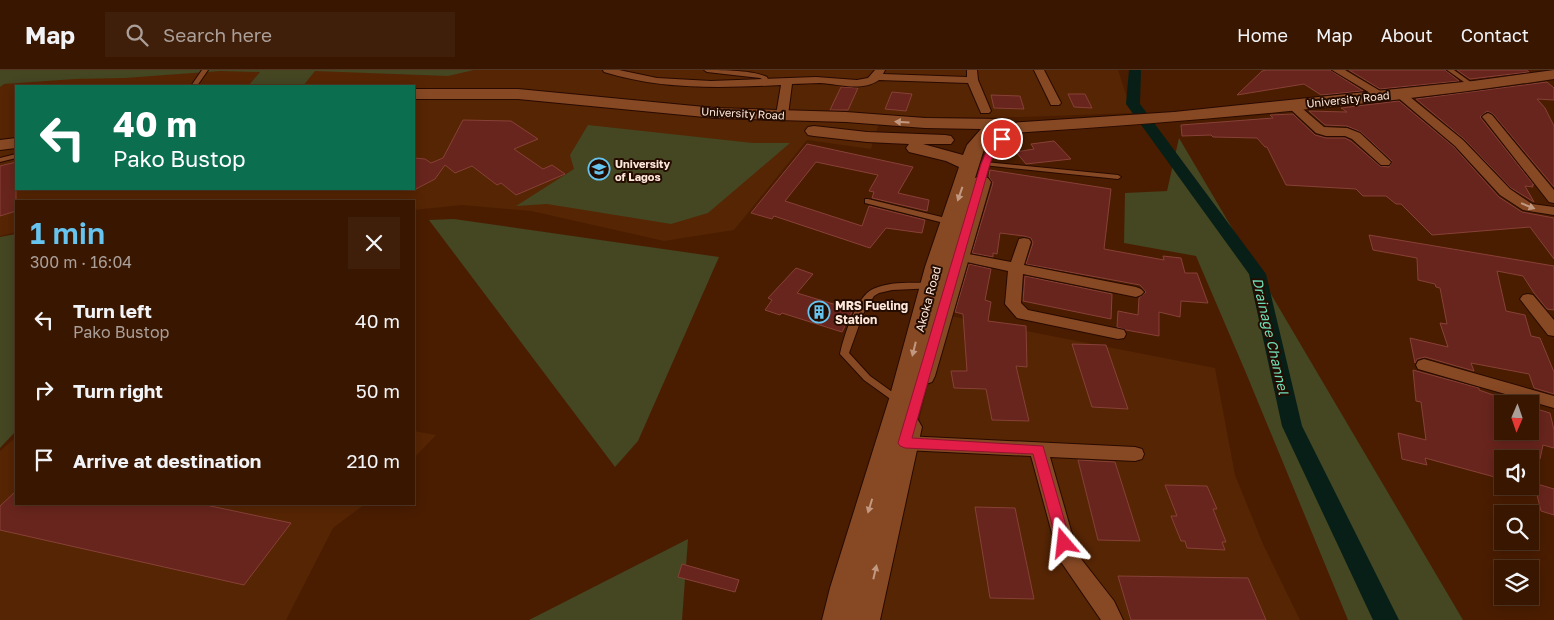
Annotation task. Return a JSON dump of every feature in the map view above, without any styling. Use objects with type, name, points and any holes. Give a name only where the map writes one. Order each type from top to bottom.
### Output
[{"type":"main road","name":"University Road","points":[[1142,120],[1474,86],[1554,74]]},
{"type":"main road","name":"University Road","points":[[415,94],[518,94],[715,113],[846,117],[925,123],[1073,123]]},
{"type":"main road","name":"University Road","points":[[415,99],[484,98],[771,123],[806,130],[834,132],[981,155]]},
{"type":"main road","points":[[834,132],[849,131],[855,126],[854,121],[846,117]]},
{"type":"main road","points":[[838,620],[845,588],[908,401],[940,287],[958,256],[986,133],[1073,123],[1142,120]]},
{"type":"main road","points":[[867,137],[952,157],[981,155],[996,142],[1017,135],[1142,120]]},
{"type":"main road","points":[[925,123],[958,129],[981,155]]},
{"type":"main road","points":[[0,139],[15,136]]},
{"type":"main road","points":[[0,145],[15,142]]},
{"type":"main road","name":"Akoka Road","points":[[940,287],[951,222],[981,155]]},
{"type":"main road","points":[[864,620],[905,443],[908,401]]},
{"type":"street","points":[[608,70],[637,78],[663,82],[860,82],[870,81],[878,74],[972,75],[985,111]]},
{"type":"street","points":[[1039,70],[1055,103]]},
{"type":"street","points":[[1337,70],[1381,95]]},
{"type":"street","points":[[782,115],[787,81]]},
{"type":"street","points":[[1400,94],[1454,138],[1505,192],[1528,207],[1554,211]]},
{"type":"street","points":[[1292,104],[1320,130],[1326,132],[1347,132],[1356,136],[1385,162]]},
{"type":"street","points":[[1488,117],[1554,199]]},
{"type":"street","points":[[1024,242],[1016,268],[1013,304],[1023,314],[1118,334]]},
{"type":"street","points":[[958,256],[1136,292]]},
{"type":"street","points":[[1528,299],[1554,331]]},
{"type":"street","points":[[1424,365],[1554,402]]},
{"type":"street","points":[[905,443],[1135,454]]},
{"type":"street","points":[[1038,449],[1069,559],[1106,608],[1112,620]]},
{"type":"lane","points":[[195,85],[205,70]]},
{"type":"lane","points":[[707,70],[761,76],[765,78],[766,82]]},
{"type":"lane","points":[[1450,70],[1474,86]]},
{"type":"lane","points":[[981,155],[1118,177]]},
{"type":"lane","points":[[0,160],[15,156]]},
{"type":"lane","points":[[868,201],[951,222]]},
{"type":"lane","points":[[908,401],[892,396],[867,378],[844,354],[849,332],[871,294],[888,287],[940,287]]},
{"type":"shaded area","name":"University of Lagos","points":[[0,70],[1118,70],[1132,113],[993,118],[881,116],[871,149],[807,140],[734,230],[664,241],[531,211],[462,205],[415,210],[415,200],[15,200],[15,232],[0,236]]},
{"type":"shaded area","points":[[945,315],[1215,368],[1235,475],[1263,544],[1300,620],[870,620]]},
{"type":"shaded area","points":[[415,431],[436,435],[415,457]]},
{"type":"shaded area","points":[[15,438],[15,505],[364,505],[333,528],[286,620],[0,620],[0,451]]},
{"type":"green space","points":[[0,70],[474,70],[448,76],[315,71],[304,85],[249,85],[260,72],[220,71],[4,84],[0,87]]},
{"type":"green space","points":[[588,125],[753,143],[790,143],[708,213],[671,224],[547,204],[516,206],[574,169],[570,155]]},
{"type":"green space","points":[[1179,138],[1463,620],[1348,620],[1196,256],[1124,243],[1125,193],[1167,191]]},
{"type":"green space","points":[[454,219],[719,257],[638,441],[615,467],[429,220]]},
{"type":"green space","points":[[15,234],[15,432],[0,448],[0,237]]},
{"type":"green space","points":[[688,539],[682,620],[529,620]]},
{"type":"building","points":[[1330,70],[1363,91],[1321,95],[1304,84],[1237,95],[1262,71]]},
{"type":"building","points":[[1349,70],[1445,70],[1459,81],[1380,89]]},
{"type":"building","points":[[1457,70],[1526,70],[1529,72],[1470,79]]},
{"type":"building","points":[[1547,82],[1554,88],[1554,100],[1537,99],[1545,108],[1554,126],[1554,187],[1493,114],[1487,111],[1480,117],[1534,185],[1532,185],[1533,187],[1525,186],[1534,202],[1511,188],[1464,139],[1416,99]]},
{"type":"building","points":[[841,87],[858,88],[848,110],[830,110]]},
{"type":"building","points":[[892,92],[912,94],[906,111],[885,109]]},
{"type":"building","points":[[1068,94],[1085,94],[1092,108],[1074,107]]},
{"type":"building","points":[[991,95],[1020,96],[1024,109],[994,108]]},
{"type":"building","points":[[1399,101],[1454,147],[1499,197],[1522,212],[1554,218],[1554,259],[1530,227],[1432,235],[1401,204],[1396,204],[1386,196],[1363,196],[1356,189],[1286,185],[1267,147],[1257,138],[1213,137],[1211,135],[1182,136],[1181,125],[1273,118],[1270,115],[1293,114],[1315,135],[1326,138],[1345,138],[1380,166],[1389,167],[1392,161],[1361,132],[1347,126],[1325,125],[1309,111],[1347,112],[1341,108]]},
{"type":"building","points":[[463,120],[511,121],[538,139],[514,149],[543,169],[552,165],[565,174],[516,195],[501,183],[497,185],[472,166],[455,173],[445,165],[435,179],[415,189],[415,158],[425,159],[431,163],[443,158]]},
{"type":"building","points":[[1054,141],[1071,159],[1026,164],[1016,152],[1034,149],[1031,144]]},
{"type":"building","points":[[807,144],[913,167],[898,193],[929,200],[927,211],[872,198],[874,192],[869,191],[878,175],[816,162],[785,201],[862,226],[869,206],[925,220],[922,233],[886,228],[870,248],[774,216],[772,219],[751,213]]},
{"type":"building","points":[[15,162],[16,200],[15,211],[0,216],[0,166]]},
{"type":"building","points":[[990,170],[1111,189],[1104,249],[1164,260],[1163,256],[1181,258],[1185,273],[1197,273],[1208,303],[1181,301],[1180,317],[1159,312],[1159,336],[1126,330],[1117,327],[1118,311],[1138,315],[1139,298],[1146,292],[1140,285],[1026,264],[1033,243],[1031,238],[1024,236],[1000,233],[997,254],[993,253],[993,257],[972,253],[993,183],[989,177]]},
{"type":"building","points":[[1369,235],[1554,266],[1554,310],[1547,309],[1523,276],[1497,271],[1506,311],[1525,315],[1531,336],[1540,338],[1554,372],[1554,394],[1534,388],[1529,374],[1471,363],[1474,371],[1425,357],[1417,359],[1415,363],[1410,338],[1448,347],[1440,323],[1447,324],[1440,288],[1436,287],[1435,284],[1418,280],[1417,258],[1373,250]]},
{"type":"building","points":[[969,264],[991,269],[985,300],[991,302],[988,321],[1026,326],[1027,367],[1016,366],[1029,421],[992,420],[986,389],[954,388],[951,371],[967,371],[963,314],[955,312]]},
{"type":"building","name":"MRS Fueling Station","points":[[796,268],[813,274],[797,293],[853,310],[842,332],[782,313],[780,315],[765,310],[772,300],[768,298]]},
{"type":"building","points":[[1025,276],[1112,294],[1111,319],[1023,301]]},
{"type":"building","points":[[1072,344],[1106,345],[1128,409],[1092,407]]},
{"type":"building","points":[[1413,370],[1479,388],[1479,390],[1494,395],[1494,440],[1539,440],[1539,410],[1550,413],[1554,430],[1554,448],[1543,445],[1540,459],[1539,450],[1494,450],[1494,477],[1425,458],[1427,465],[1402,459],[1398,433],[1426,440],[1421,402],[1416,401]]},
{"type":"building","points":[[1078,460],[1115,462],[1140,541],[1098,540]]},
{"type":"building","points":[[1539,484],[1554,489],[1554,515],[1541,511],[1537,495],[1539,495]]},
{"type":"building","points":[[1165,485],[1207,486],[1217,509],[1213,509],[1226,542],[1222,542],[1225,550],[1187,548],[1185,541],[1181,541],[1171,516],[1177,516]]},
{"type":"building","points":[[15,492],[15,505],[206,505],[291,523],[244,585],[0,530],[0,506]]},
{"type":"building","points":[[975,507],[1015,508],[1034,599],[990,598]]},
{"type":"building","points":[[682,564],[739,580],[735,592],[678,577]]},
{"type":"building","points":[[1118,576],[1248,578],[1266,620],[1131,620]]},
{"type":"waterway","name":"Drainage Channel","points":[[1135,70],[1133,104],[1257,274],[1292,426],[1386,620]]},
{"type":"place","name":"University of Lagos","points":[[599,169]]},
{"type":"place","name":"MRS Fueling Station","points":[[819,312]]},
{"type":"route","points":[[1002,139],[993,145],[985,164],[905,443],[1038,449],[1064,543]]}]
